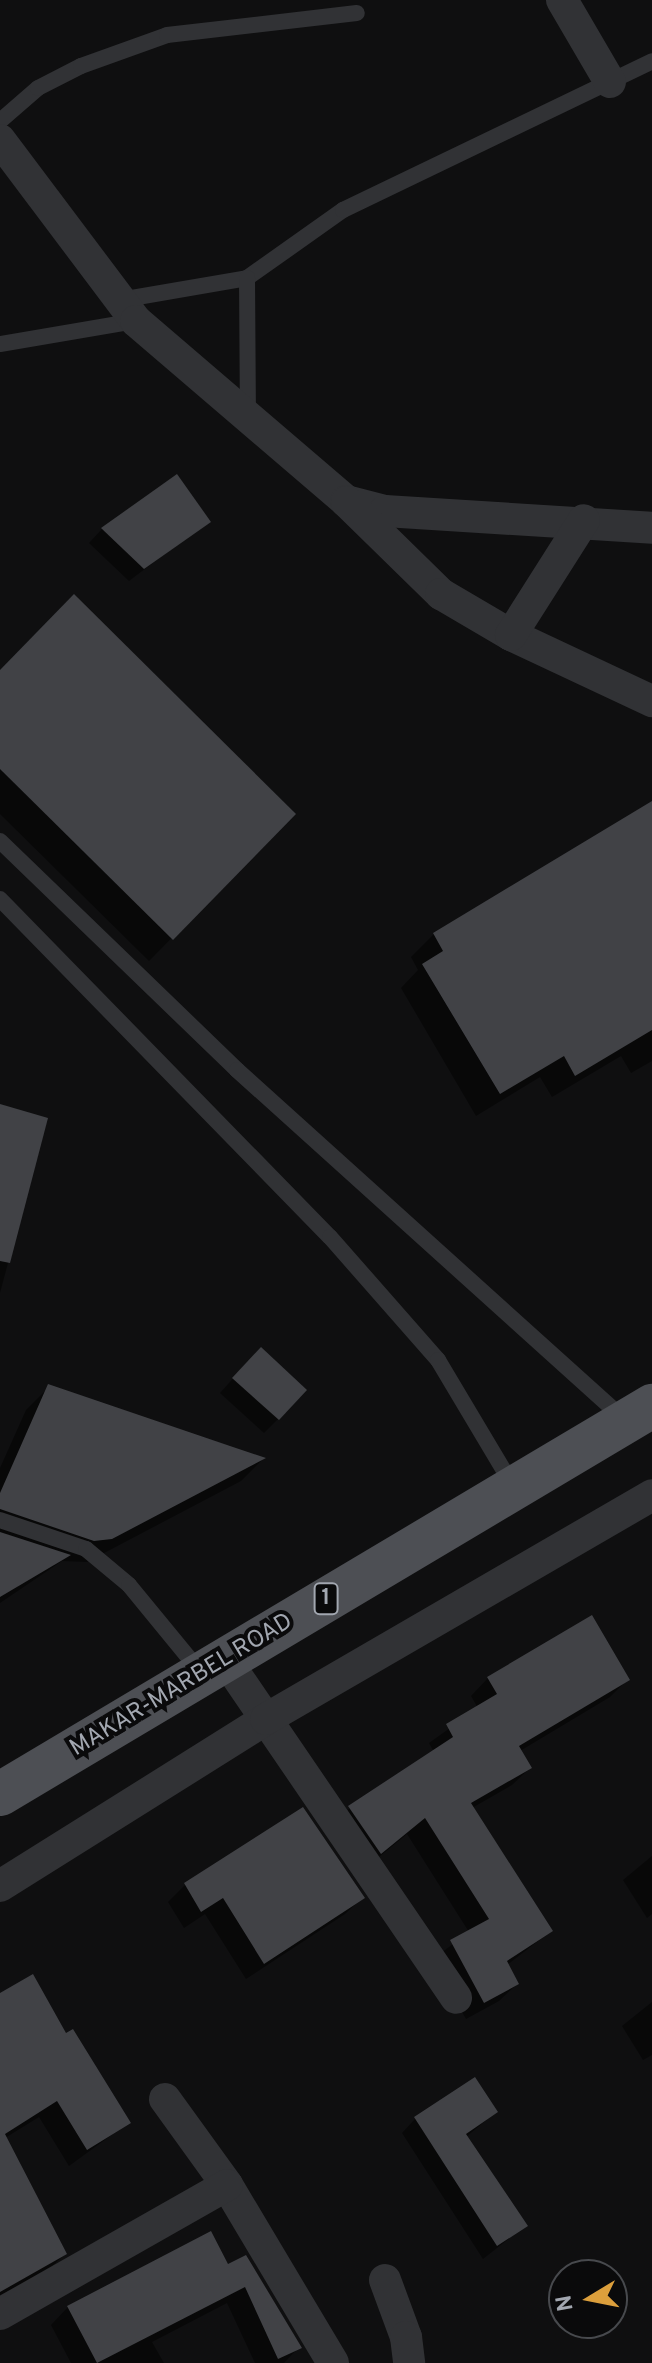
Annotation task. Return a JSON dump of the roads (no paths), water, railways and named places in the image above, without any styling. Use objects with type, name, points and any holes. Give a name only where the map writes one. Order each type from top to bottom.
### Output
[{"type":"main road","name":"MAKAR-MARBEL ROAD","points":[[0,1794],[639,1413]]},
{"type":"street","points":[[562,0],[610,82]]},
{"type":"street","points":[[0,140],[128,310],[248,412],[346,501],[441,594],[511,635],[652,701]]},
{"type":"street","points":[[346,501],[385,511],[584,520],[652,528]]},
{"type":"street","points":[[511,635],[584,520]]},
{"type":"street","points":[[0,1886],[266,1719],[652,1495]]},
{"type":"street","points":[[214,1667],[266,1719],[456,1998]]},
{"type":"street","points":[[165,2099],[227,2185],[333,2363]]},
{"type":"street","points":[[0,2314],[227,2185]]},
{"type":"street","points":[[385,2280],[406,2337],[409,2363]]},
{"type":"lane","points":[[0,121],[38,88],[81,66],[167,35],[357,13]]},
{"type":"lane","points":[[0,344],[247,278],[343,210],[652,61]]},
{"type":"lane","points":[[247,278],[248,412]]},
{"type":"lane","points":[[0,841],[237,1070],[639,1413]]},
{"type":"lane","points":[[0,899],[330,1237],[438,1360],[514,1487]]},
{"type":"lane","points":[[0,1520],[86,1549],[129,1585],[214,1667]]}]
